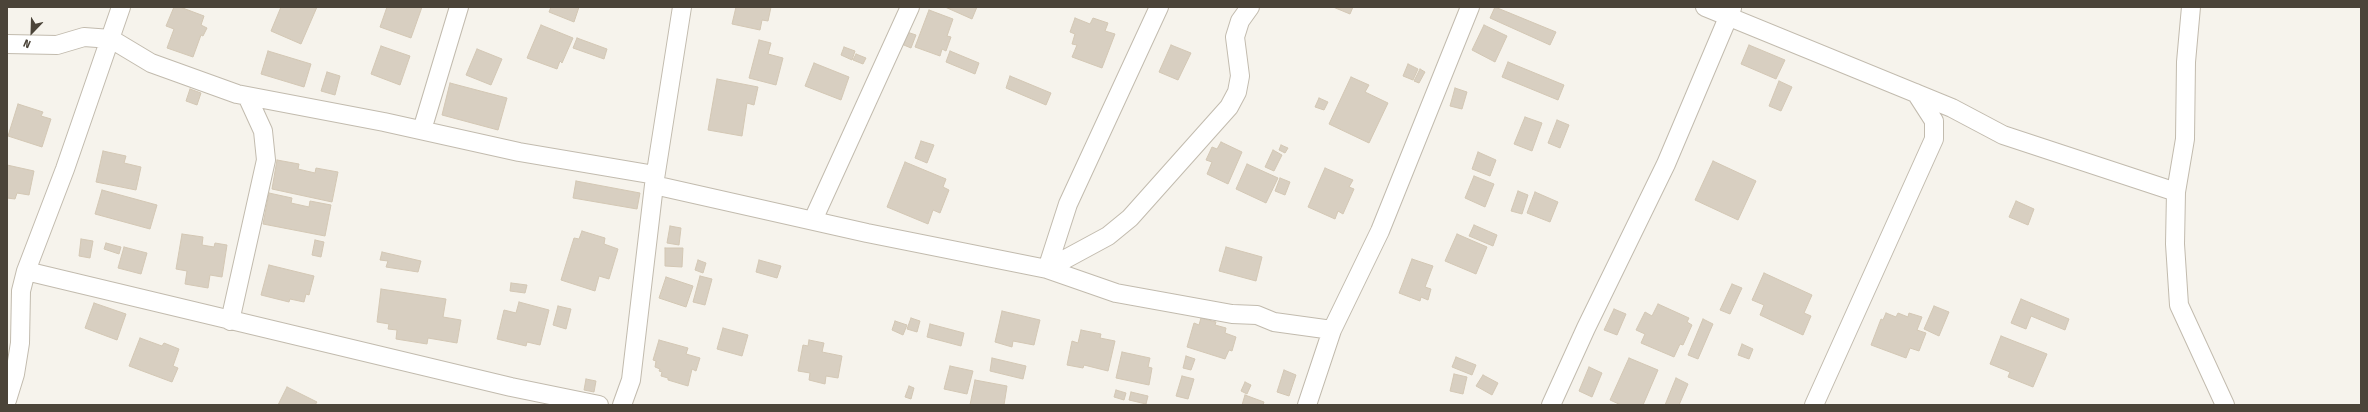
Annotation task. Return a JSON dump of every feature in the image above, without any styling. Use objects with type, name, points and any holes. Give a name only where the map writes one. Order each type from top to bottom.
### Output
[{"type":"street","points":[[7,400],[15,374],[20,343],[12,294],[26,271],[65,169],[121,7]]},
{"type":"street","points":[[422,130],[459,7]]},
{"type":"street","points":[[622,405],[631,380],[654,180],[682,7]]},
{"type":"street","points":[[813,220],[910,7]]},
{"type":"street","points":[[1047,269],[1068,204],[1159,7]]},
{"type":"street","points":[[1047,269],[1108,236],[1130,218],[1229,107],[1237,92],[1240,76],[1235,37],[1240,21],[1250,7]]},
{"type":"street","points":[[1307,405],[1332,330],[1380,230],[1470,7]]},
{"type":"street","points":[[1704,7],[1731,12],[1916,94],[1952,108],[2004,135],[2176,192]]},
{"type":"street","points":[[2191,7],[2186,62],[2185,139],[2176,192],[2175,244],[2179,305],[2224,405]]},
{"type":"street","points":[[1552,405],[1586,328],[1666,164],[1731,12]]},
{"type":"street","points":[[7,44],[57,45],[84,37],[111,39],[151,63],[247,96],[422,130],[654,180],[813,220],[1047,269],[1116,294],[1232,314],[1257,316],[1274,322],[1332,330]]},
{"type":"street","points":[[1814,405],[1934,139],[1934,121],[1916,94]]},
{"type":"street","points":[[230,321],[266,160],[262,131],[247,96]]},
{"type":"street","points":[[26,271],[511,387],[599,405]]},
{"type":"building","points":[[174,7],[180,7],[204,16],[201,25],[207,28],[203,36],[201,35],[193,57],[167,48],[174,29],[166,26]]},
{"type":"building","points":[[281,7],[317,7],[301,44],[271,31]]},
{"type":"building","points":[[387,7],[422,7],[411,38],[380,27]]},
{"type":"building","points":[[551,7],[579,7],[574,22],[549,12]]},
{"type":"building","points":[[736,7],[771,7],[768,21],[762,20],[760,30],[732,24]]},
{"type":"building","points":[[945,7],[977,7],[972,19]]},
{"type":"building","points":[[1333,7],[1353,7],[1350,14]]},
{"type":"building","points":[[1495,7],[1556,32],[1550,45],[1490,18]]},
{"type":"building","points":[[929,10],[953,19],[947,36],[951,37],[946,51],[942,49],[940,56],[915,47]]},
{"type":"building","points":[[1075,18],[1090,24],[1093,18],[1108,23],[1105,31],[1115,34],[1102,68],[1072,57],[1077,45],[1072,44],[1075,34],[1070,32]]},
{"type":"building","points":[[541,25],[573,38],[562,63],[560,61],[557,69],[527,58]]},
{"type":"building","points":[[1484,25],[1507,36],[1495,62],[1472,50]]},
{"type":"building","points":[[904,31],[916,35],[911,48],[899,43]]},
{"type":"building","points":[[577,38],[607,49],[604,59],[573,48]]},
{"type":"building","points":[[759,40],[771,43],[768,54],[783,58],[776,85],[749,78]]},
{"type":"building","points":[[1171,45],[1191,53],[1178,80],[1159,72]]},
{"type":"building","points":[[1749,45],[1785,60],[1776,79],[1741,64]]},
{"type":"building","points":[[381,46],[410,56],[400,85],[371,74]]},
{"type":"building","points":[[844,47],[855,51],[852,60],[841,55]]},
{"type":"building","points":[[477,49],[502,59],[491,85],[466,75]]},
{"type":"building","points":[[268,51],[311,64],[304,87],[261,74]]},
{"type":"building","points":[[950,51],[979,63],[975,74],[946,62]]},
{"type":"building","points":[[856,54],[866,58],[863,64],[853,60]]},
{"type":"building","points":[[1508,62],[1564,85],[1558,100],[1502,77]]},
{"type":"building","points":[[814,63],[849,77],[841,100],[805,86]]},
{"type":"building","points":[[1408,64],[1418,69],[1413,80],[1403,76]]},
{"type":"building","points":[[1420,69],[1425,72],[1419,83],[1414,81]]},
{"type":"building","points":[[327,72],[340,76],[335,95],[321,91]]},
{"type":"building","points":[[1010,76],[1051,93],[1046,105],[1006,88]]},
{"type":"building","points":[[1351,77],[1369,85],[1365,92],[1388,103],[1369,143],[1329,124]]},
{"type":"building","points":[[717,79],[758,87],[754,105],[747,103],[742,136],[708,130]]},
{"type":"building","points":[[1779,81],[1792,87],[1781,111],[1769,106]]},
{"type":"building","points":[[450,83],[507,98],[498,130],[442,115]]},
{"type":"building","points":[[1455,88],[1467,92],[1462,109],[1450,106]]},
{"type":"building","points":[[190,89],[201,93],[197,105],[186,101]]},
{"type":"building","points":[[1319,98],[1328,102],[1324,110],[1315,107]]},
{"type":"building","points":[[18,104],[43,112],[41,116],[51,119],[42,147],[8,136]]},
{"type":"building","points":[[1525,117],[1542,123],[1532,151],[1514,144]]},
{"type":"building","points":[[1557,120],[1569,125],[1560,148],[1548,143]]},
{"type":"building","points":[[921,141],[934,145],[927,163],[915,158]]},
{"type":"building","points":[[1221,142],[1242,152],[1228,184],[1207,174],[1212,162],[1206,160],[1212,147],[1217,149]]},
{"type":"building","points":[[1281,145],[1288,148],[1285,153],[1279,150]]},
{"type":"building","points":[[1273,150],[1282,155],[1274,171],[1265,167]]},
{"type":"building","points":[[103,151],[126,156],[124,163],[141,167],[136,190],[96,182]]},
{"type":"building","points":[[1478,152],[1496,160],[1490,176],[1472,169]]},
{"type":"building","points":[[277,160],[299,164],[298,169],[315,173],[316,168],[338,172],[332,202],[272,189]]},
{"type":"building","points":[[1713,161],[1756,181],[1738,220],[1695,200]]},
{"type":"building","points":[[905,162],[946,179],[943,187],[949,190],[940,213],[933,210],[928,224],[887,207]]},
{"type":"building","points":[[1247,164],[1278,178],[1266,203],[1236,189]]},
{"type":"building","points":[[7,165],[34,171],[29,195],[17,193],[15,199],[7,198]]},
{"type":"building","points":[[1325,168],[1353,180],[1349,187],[1354,189],[1343,214],[1338,211],[1335,219],[1308,207]]},
{"type":"building","points":[[1474,176],[1494,184],[1485,207],[1465,198]]},
{"type":"building","points":[[1280,178],[1290,182],[1285,195],[1275,191]]},
{"type":"building","points":[[576,181],[640,193],[637,209],[573,198]]},
{"type":"building","points":[[102,190],[157,205],[150,229],[95,214]]},
{"type":"building","points":[[1518,191],[1528,195],[1522,214],[1511,211]]},
{"type":"building","points":[[1535,192],[1558,202],[1550,222],[1527,213]]},
{"type":"building","points":[[269,193],[292,198],[291,203],[309,207],[310,201],[331,205],[325,236],[263,224]]},
{"type":"building","points":[[2016,201],[2034,209],[2028,225],[2009,217]]},
{"type":"building","points":[[1474,225],[1497,235],[1493,246],[1469,236]]},
{"type":"building","points":[[670,226],[681,228],[679,245],[667,243]]},
{"type":"building","points":[[582,231],[605,238],[604,244],[618,249],[609,279],[599,276],[595,291],[561,280],[574,238],[579,239]]},
{"type":"building","points":[[182,234],[203,237],[202,245],[214,247],[215,243],[227,245],[222,277],[210,275],[208,288],[185,284],[187,271],[176,269]]},
{"type":"building","points":[[1457,234],[1487,247],[1476,274],[1445,261]]},
{"type":"building","points":[[81,239],[93,241],[90,258],[79,256]]},
{"type":"building","points":[[315,240],[324,242],[321,257],[312,255]]},
{"type":"building","points":[[106,243],[121,247],[119,254],[104,249]]},
{"type":"building","points":[[124,247],[147,253],[141,274],[118,268]]},
{"type":"building","points":[[1226,247],[1262,257],[1256,281],[1219,271]]},
{"type":"building","points":[[665,248],[683,248],[682,267],[665,266]]},
{"type":"building","points":[[382,252],[421,261],[418,272],[386,267],[388,261],[380,260]]},
{"type":"building","points":[[1412,259],[1433,266],[1425,287],[1431,289],[1428,300],[1421,297],[1420,301],[1399,293]]},
{"type":"building","points":[[698,260],[706,263],[703,273],[695,270]]},
{"type":"building","points":[[759,260],[781,266],[777,278],[756,272]]},
{"type":"building","points":[[269,265],[314,276],[309,295],[306,294],[304,302],[290,299],[289,302],[261,295]]},
{"type":"building","points":[[1764,273],[1812,295],[1804,313],[1811,316],[1803,335],[1760,315],[1764,305],[1752,300]]},
{"type":"building","points":[[700,276],[712,279],[705,305],[693,302]]},
{"type":"building","points":[[666,277],[693,286],[686,307],[659,298]]},
{"type":"building","points":[[511,283],[527,285],[525,293],[510,291]]},
{"type":"building","points":[[1732,284],[1742,288],[1730,314],[1720,310]]},
{"type":"building","points":[[381,289],[446,299],[443,317],[461,320],[457,343],[428,338],[427,344],[396,339],[397,330],[388,329],[389,324],[377,322]]},
{"type":"building","points":[[2021,299],[2069,319],[2065,330],[2031,316],[2026,329],[2011,323]]},
{"type":"building","points":[[519,302],[549,310],[540,345],[527,342],[526,346],[497,339],[504,310],[516,313]]},
{"type":"building","points":[[94,303],[126,314],[117,340],[85,328]]},
{"type":"building","points":[[1658,304],[1689,318],[1687,322],[1692,325],[1683,345],[1680,344],[1674,357],[1641,343],[1645,334],[1636,330],[1645,312],[1652,316]]},
{"type":"building","points":[[558,306],[571,309],[566,329],[553,325]]},
{"type":"building","points":[[1934,306],[1949,312],[1939,336],[1924,329]]},
{"type":"building","points":[[1614,309],[1626,314],[1617,335],[1604,330]]},
{"type":"building","points":[[1002,311],[1040,320],[1034,345],[1013,341],[1012,347],[995,342]]},
{"type":"building","points":[[1886,313],[1896,317],[1898,313],[1908,317],[1909,313],[1922,317],[1917,330],[1926,333],[1919,351],[1910,348],[1906,358],[1871,345],[1881,319],[1883,320]]},
{"type":"building","points":[[911,318],[920,321],[917,332],[907,329]]},
{"type":"building","points":[[1201,318],[1216,322],[1215,325],[1226,328],[1225,333],[1236,337],[1232,351],[1229,350],[1225,359],[1187,347],[1194,323],[1199,325]]},
{"type":"building","points":[[1703,319],[1713,324],[1698,359],[1688,355]]},
{"type":"building","points":[[895,321],[907,325],[903,335],[892,330]]},
{"type":"building","points":[[930,324],[964,333],[961,346],[927,337]]},
{"type":"building","points":[[723,328],[748,335],[742,356],[717,349]]},
{"type":"building","points":[[1081,330],[1101,334],[1100,338],[1115,341],[1108,371],[1084,365],[1083,368],[1067,365],[1072,341],[1078,343]]},
{"type":"building","points":[[2001,336],[2047,354],[2033,387],[2008,377],[2010,372],[1990,364]]},
{"type":"building","points":[[140,338],[162,346],[164,343],[179,349],[173,366],[178,368],[172,382],[129,366]]},
{"type":"building","points":[[659,340],[688,348],[686,354],[700,358],[696,371],[692,369],[688,386],[668,380],[668,378],[661,376],[662,372],[659,371],[660,369],[655,367],[656,361],[653,360]]},
{"type":"building","points":[[809,340],[824,343],[822,352],[842,356],[838,378],[826,376],[825,384],[809,380],[810,373],[798,371],[803,345],[808,346]]},
{"type":"building","points":[[1742,344],[1753,349],[1749,359],[1738,355]]},
{"type":"building","points":[[1122,352],[1150,358],[1148,367],[1152,368],[1149,385],[1116,378]]},
{"type":"building","points":[[1186,356],[1195,359],[1191,370],[1183,368]]},
{"type":"building","points":[[1456,357],[1476,365],[1472,375],[1452,367]]},
{"type":"building","points":[[992,358],[1026,366],[1023,379],[990,371]]},
{"type":"building","points":[[1629,358],[1658,370],[1643,405],[1621,405],[1610,400]]},
{"type":"building","points":[[950,366],[973,371],[967,394],[944,389]]},
{"type":"building","points":[[1589,367],[1602,373],[1592,397],[1579,391]]},
{"type":"building","points":[[1284,370],[1296,375],[1289,396],[1277,392]]},
{"type":"building","points":[[1454,374],[1467,377],[1463,394],[1450,391]]},
{"type":"building","points":[[1483,375],[1498,383],[1492,395],[1476,386]]},
{"type":"building","points":[[1182,376],[1194,379],[1188,399],[1176,396]]},
{"type":"building","points":[[1676,378],[1688,384],[1679,405],[1665,405]]},
{"type":"building","points":[[586,379],[596,381],[594,392],[584,390]]},
{"type":"building","points":[[975,380],[1007,386],[1004,405],[970,405]]},
{"type":"building","points":[[1245,382],[1251,385],[1247,394],[1241,391]]},
{"type":"building","points":[[909,386],[914,388],[911,399],[905,397]]},
{"type":"building","points":[[287,387],[317,402],[315,405],[278,405]]},
{"type":"building","points":[[1116,390],[1126,393],[1124,400],[1114,397]]},
{"type":"building","points":[[1131,392],[1148,396],[1146,404],[1129,400]]},
{"type":"building","points":[[1245,395],[1264,402],[1263,405],[1242,405]]}]
